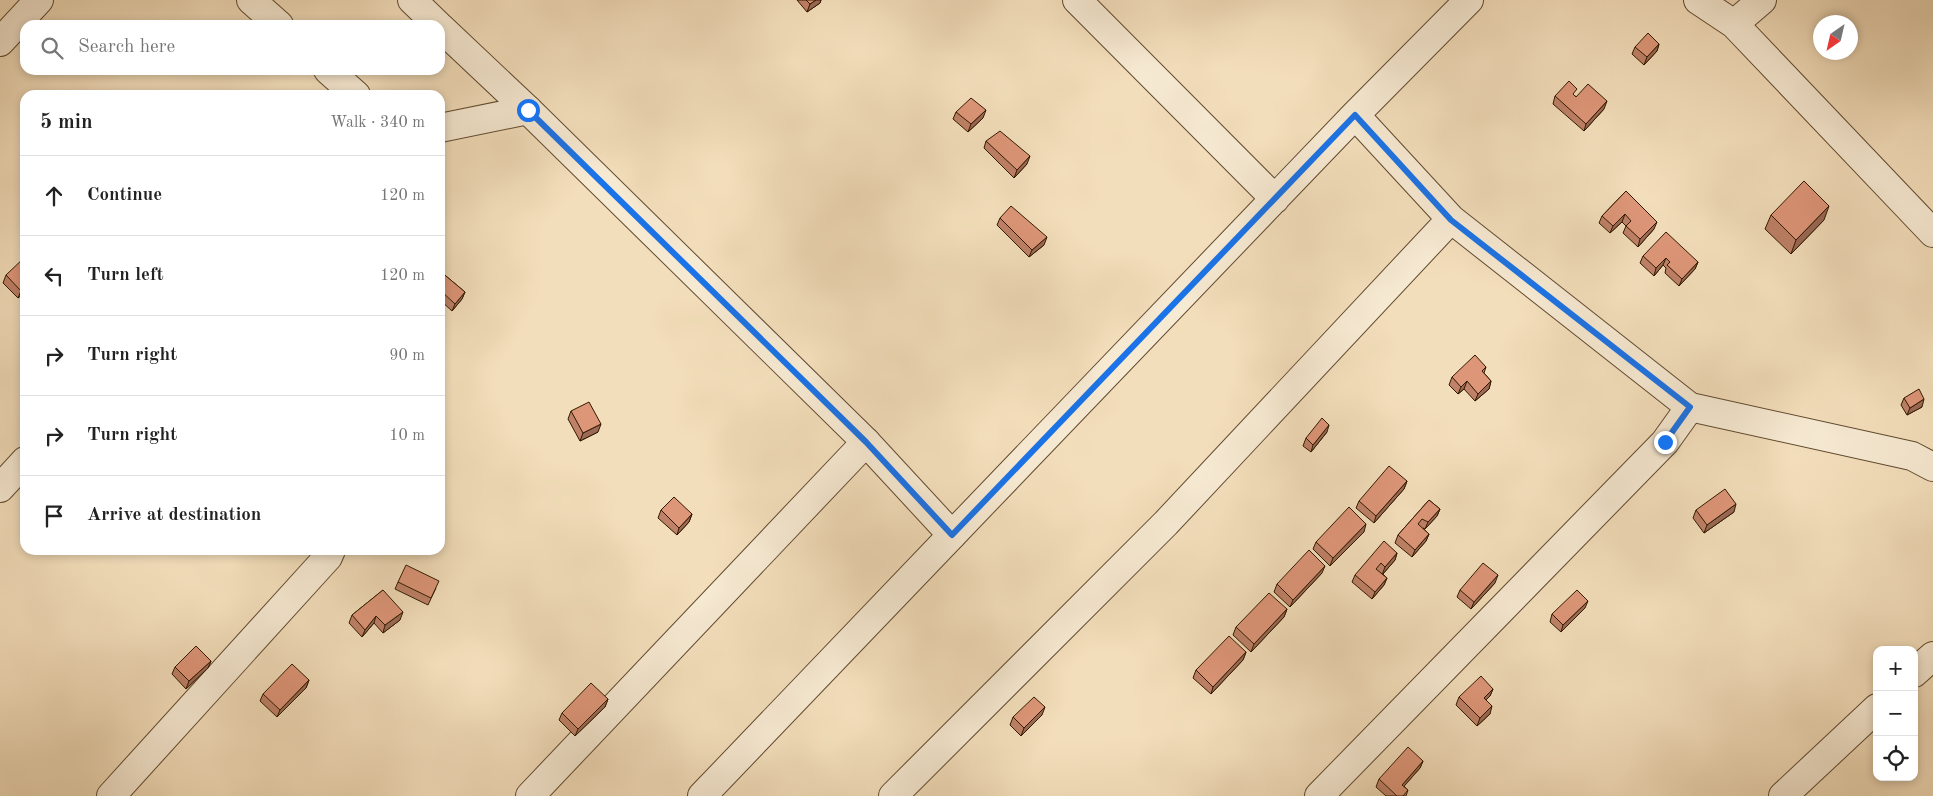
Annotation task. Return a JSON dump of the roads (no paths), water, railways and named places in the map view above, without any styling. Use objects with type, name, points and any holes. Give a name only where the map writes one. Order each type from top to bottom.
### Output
[{"type":"street","points":[[0,42],[38,0]]},
{"type":"street","points":[[251,0],[273,20]]},
{"type":"street","points":[[412,0],[433,20]]},
{"type":"street","points":[[1077,0],[1275,199]]},
{"type":"street","points":[[702,796],[1355,115],[1469,0]]},
{"type":"street","points":[[1698,0],[1734,24],[1933,233]]},
{"type":"street","points":[[1734,24],[1762,0]]},
{"type":"street","points":[[445,32],[528,110],[866,442],[952,535]]},
{"type":"street","points":[[334,75],[350,90]]},
{"type":"street","points":[[445,127],[528,110]]},
{"type":"street","points":[[1355,115],[1451,220],[1690,407],[1912,456],[1933,467]]},
{"type":"street","points":[[893,796],[1166,523],[1451,220]]},
{"type":"street","points":[[1319,796],[1665,442],[1690,407]]},
{"type":"street","points":[[530,796],[866,442]]},
{"type":"street","points":[[0,488],[20,466]]},
{"type":"street","points":[[111,796],[329,555]]},
{"type":"street","points":[[1918,669],[1933,656]]},
{"type":"street","points":[[1783,796],[1873,712]]}]
